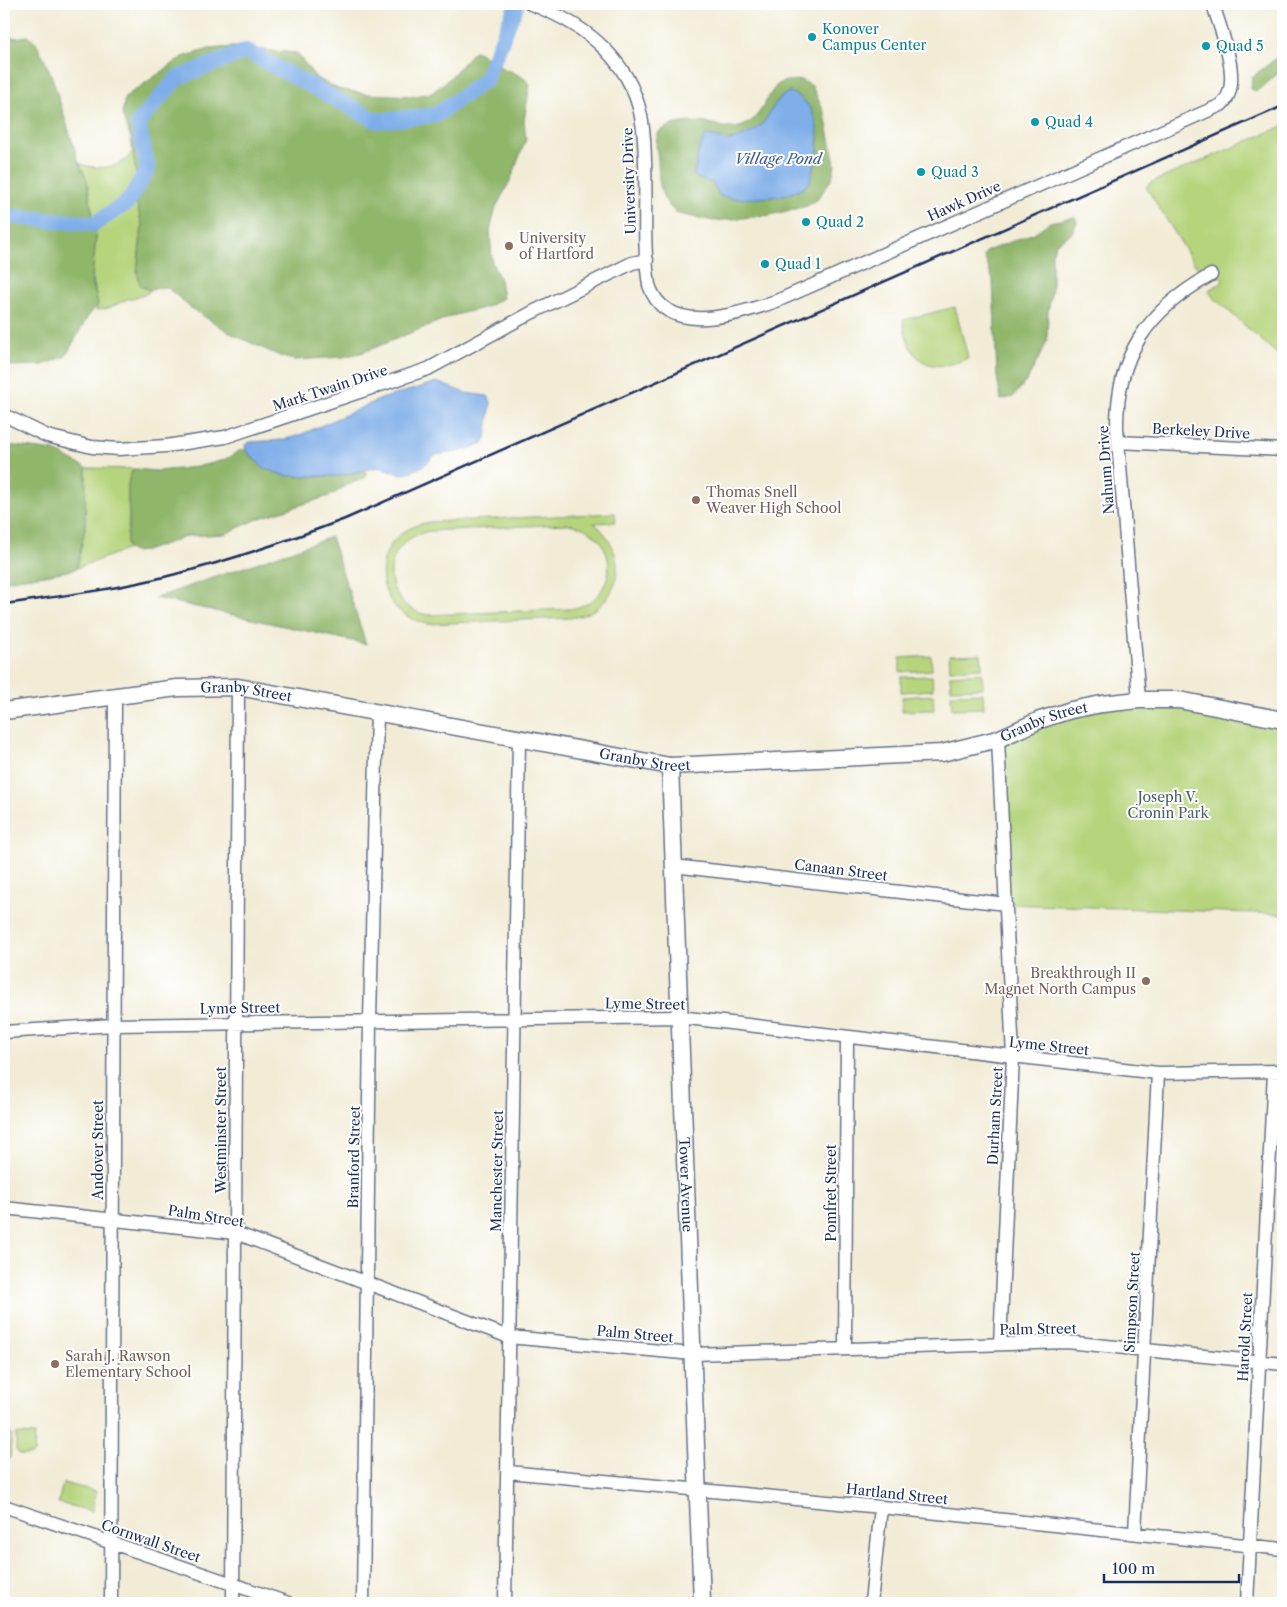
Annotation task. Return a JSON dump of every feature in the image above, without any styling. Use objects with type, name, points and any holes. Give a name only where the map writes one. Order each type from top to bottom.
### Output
[{"type":"main road","name":"Granby Street","points":[[4,711],[177,688],[238,687],[518,740],[670,766],[942,753],[998,739],[1040,720],[1071,710],[1139,700],[1187,701],[1283,720]]},
{"type":"main road","name":"Tower Avenue","points":[[670,766],[702,1603]]},
{"type":"street","name":"University Drive","points":[[531,4],[566,18],[587,32],[613,58],[628,83],[640,114],[643,130],[647,260]]},
{"type":"street","name":"Hawk Drive","points":[[647,260],[649,285],[653,294],[659,304],[672,312],[695,318],[750,310],[779,300],[1200,115],[1225,102],[1232,85],[1230,63],[1212,4]]},
{"type":"street","name":"Mark Twain Drive","points":[[4,416],[47,436],[92,447],[119,449],[166,446],[225,437],[428,370],[549,304],[632,263],[647,260]]},
{"type":"street","name":"Nahum Drive","points":[[1139,700],[1118,442],[1118,399],[1122,375],[1134,347],[1152,319],[1180,293],[1211,275]]},
{"type":"street","name":"Berkeley Drive","points":[[1118,442],[1283,450]]},
{"type":"street","name":"Westminster Street","points":[[233,1603],[238,687]]},
{"type":"street","name":"Andover Street","points":[[110,1603],[116,697]]},
{"type":"street","name":"Branford Street","points":[[363,1603],[370,1021],[377,712]]},
{"type":"street","points":[[1283,712],[1283,720]]},
{"type":"street","name":"Durham Street","points":[[998,739],[1012,1057],[1000,1344]]},
{"type":"street","name":"Manchester Street","points":[[505,1603],[518,740]]},
{"type":"street","name":"Canaan Street","points":[[673,866],[1006,904]]},
{"type":"street","name":"Lyme Street","points":[[4,1032],[113,1025],[679,1018],[1158,1073],[1279,1072]]},
{"type":"street","name":"Pomfret Street","points":[[845,1348],[847,1038]]},
{"type":"street","name":"Harold Street","points":[[1247,1603],[1259,1361],[1279,1072]]},
{"type":"street","name":"Simpson Street","points":[[1135,1533],[1158,1073]]},
{"type":"street","name":"Palm Street","points":[[4,1208],[112,1218],[236,1233],[509,1337],[693,1354],[1067,1342],[1283,1364]]},
{"type":"street","name":"Hartland Street","points":[[508,1472],[1283,1549]]},
{"type":"street","name":"Cornwall Street","points":[[4,1506],[288,1603]]},
{"type":"street","points":[[871,1603],[881,1508]]},
{"type":"green space","points":[[28,36],[37,44],[51,74],[79,163],[87,180],[96,236],[92,280],[98,304],[87,318],[65,357],[42,365],[4,366],[4,39]]},
{"type":"green space","points":[[244,46],[262,50],[297,53],[316,78],[338,89],[367,94],[414,96],[432,93],[450,78],[474,51],[496,65],[526,80],[530,84],[524,121],[526,139],[511,179],[496,207],[490,231],[492,262],[500,280],[503,298],[487,307],[452,316],[364,352],[343,357],[294,360],[282,357],[232,334],[191,308],[168,288],[163,287],[151,290],[140,285],[137,273],[142,226],[134,191],[136,173],[131,138],[122,115],[125,97],[183,57],[209,49]]},
{"type":"green space","points":[[1283,53],[1283,70],[1256,91],[1251,89],[1252,77]]},
{"type":"green space","points":[[801,80],[812,86],[825,114],[835,165],[832,178],[818,199],[807,206],[770,215],[714,221],[678,214],[671,208],[663,196],[659,182],[656,146],[659,132],[676,124],[689,122],[707,123],[730,128],[745,125],[752,121],[762,109],[777,85],[784,81]],"holes":[[[779,99],[819,138],[818,158],[805,187],[794,191],[763,196],[720,196],[713,183],[694,174],[699,149],[712,135],[735,140],[753,133]]]},
{"type":"green space","points":[[1283,126],[1283,341],[1277,354],[1209,292],[1210,289],[1223,282],[1218,268],[1213,264],[1201,268],[1195,265],[1146,187],[1150,183]]},
{"type":"green space","points":[[133,151],[136,173],[134,191],[142,226],[137,273],[145,289],[151,290],[111,307],[96,310],[98,304],[92,274],[96,236],[87,180],[79,163],[86,166],[109,167],[123,162]]},
{"type":"green space","points":[[1075,217],[1077,223],[1071,234],[1056,243],[1052,254],[1052,289],[1048,312],[1047,341],[1028,379],[1013,397],[1001,400],[997,377],[993,280],[984,256],[987,251],[1034,233],[1050,222]]},
{"type":"green space","points":[[955,307],[968,358],[942,365],[932,365],[923,361],[915,355],[910,346],[903,320]]},
{"type":"green space","points":[[4,441],[8,445],[55,451],[86,468],[85,528],[77,568],[4,581]]},
{"type":"green space","points":[[240,450],[246,450],[254,460],[298,477],[339,476],[362,471],[367,473],[365,478],[347,485],[332,495],[260,518],[225,534],[188,536],[145,551],[133,552],[128,549],[126,542],[129,521],[128,487],[134,469],[157,471],[201,466],[223,460]]},
{"type":"green space","points":[[86,468],[134,469],[128,487],[129,521],[126,542],[128,549],[77,568],[85,528]]},
{"type":"green space","points":[[615,513],[616,522],[594,523],[606,536],[614,550],[617,566],[616,580],[610,594],[600,605],[587,614],[569,618],[427,624],[407,616],[393,604],[385,588],[382,572],[386,555],[395,540],[410,528],[430,522]],"holes":[[[565,524],[584,528],[597,538],[605,550],[609,565],[607,580],[599,593],[587,603],[569,609],[427,615],[411,609],[399,598],[393,585],[391,572],[394,558],[402,546],[414,536],[431,531]]]},
{"type":"green space","points":[[331,537],[366,644],[155,598]]},
{"type":"green space","points":[[981,654],[982,668],[950,670],[949,655]]},
{"type":"green space","points":[[931,656],[932,670],[900,672],[900,658]]},
{"type":"green space","points":[[982,673],[983,688],[951,689],[950,675]]},
{"type":"green space","points":[[932,676],[933,690],[901,692],[901,677]]},
{"type":"green space","points":[[983,693],[984,708],[952,709],[951,694]]},
{"type":"green space","points":[[933,695],[934,710],[902,711],[902,697]]},
{"type":"green space","name":"Joseph V. Cronin Park","points":[[1139,700],[1283,720],[1283,914],[1006,904],[998,739],[1016,730]]},
{"type":"green space","points":[[4,1433],[12,1435],[10,1458],[4,1458]]},
{"type":"green space","points":[[16,1434],[35,1435],[34,1453],[32,1455],[20,1455],[16,1450]]},
{"type":"green space","points":[[63,1483],[96,1491],[92,1511],[58,1503]]},
{"type":"water","name":"Village Pond","points":[[790,92],[800,97],[808,105],[813,114],[818,136],[816,158],[810,180],[806,186],[788,194],[764,198],[728,198],[720,196],[713,183],[694,175],[699,149],[706,135],[728,141],[752,132],[765,120],[777,101]]},
{"type":"water","points":[[437,382],[465,393],[488,396],[491,402],[486,438],[482,444],[458,452],[434,455],[425,465],[408,473],[402,474],[378,467],[339,476],[286,476],[263,468],[246,450],[245,445],[250,442],[283,440],[300,435],[381,399]]},
{"type":"waterway","points":[[4,216],[94,224],[128,202],[148,169],[138,123],[177,78],[246,51],[377,121],[436,115],[485,80],[517,4]]},
{"type":"railway","points":[[4,604],[148,581],[258,550],[345,519],[1283,106]]},
{"type":"place","name":"Konover Campus Center","points":[[812,37]]},
{"type":"place","name":"Quad 5","points":[[1206,46]]},
{"type":"place","name":"Quad 4","points":[[1035,122]]},
{"type":"place","name":"Quad 3","points":[[921,172]]},
{"type":"place","name":"Quad 2","points":[[806,222]]},
{"type":"place","name":"University of Hartford","points":[[509,246]]},
{"type":"place","name":"Quad 1","points":[[765,264]]},
{"type":"place","name":"Thomas Snell Weaver High School","points":[[696,500]]},
{"type":"place","name":"Breakthrough II Magnet North Campus","points":[[1146,981]]},
{"type":"place","name":"Sarah J. Rawson Elementary School","points":[[55,1364]]}]
